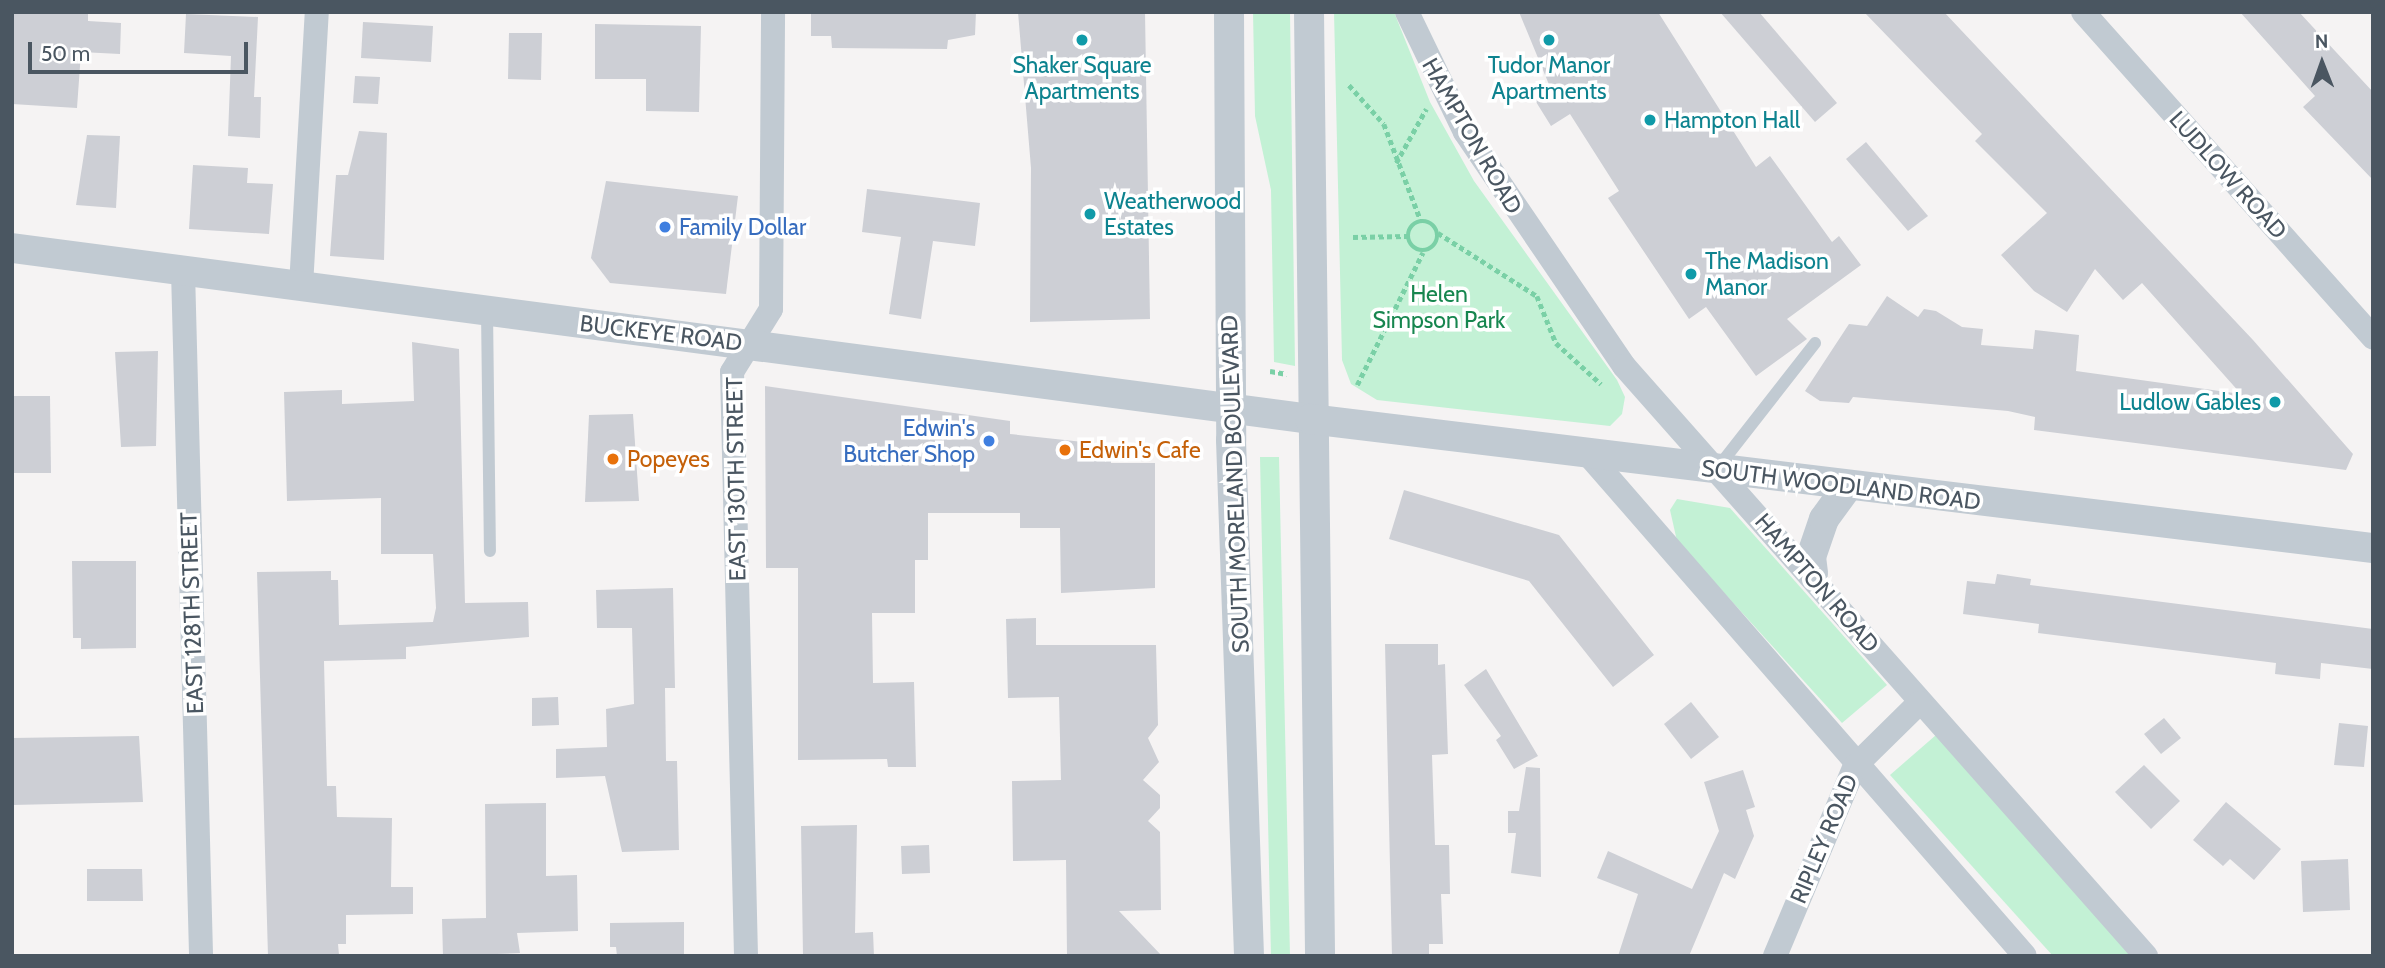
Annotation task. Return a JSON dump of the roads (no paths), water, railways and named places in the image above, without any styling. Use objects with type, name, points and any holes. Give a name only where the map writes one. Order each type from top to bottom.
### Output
[{"type":"street","points":[[301,286],[317,12]]},
{"type":"street","name":"EAST 130TH STREET","points":[[746,956],[732,372],[745,344],[771,309],[773,12]]},
{"type":"street","name":"SOUTH MORELAND BOULEVARD","points":[[1229,12],[1231,408],[1249,956]]},
{"type":"street","points":[[1310,12],[1310,419],[1320,956]]},
{"type":"street","name":"HAMPTON ROAD","points":[[1407,12],[1465,132],[1513,210],[1624,366],[1813,573],[1919,704],[2146,956]]},
{"type":"street","name":"LUDLOW ROAD","points":[[2083,12],[2373,337]]},
{"type":"street","name":"BUCKEYE ROAD","points":[[12,248],[1310,419]]},
{"type":"street","name":"EAST 128TH STREET","points":[[183,271],[201,956]]},
{"type":"street","name":"SOUTH WOODLAND ROAD","points":[[1310,419],[2373,548]]},
{"type":"street","points":[[1586,453],[1855,766],[2025,956]]},
{"type":"street","points":[[1813,573],[1811,557],[1824,519],[1847,486]]},
{"type":"street","name":"RIPLEY ROAD","points":[[1775,956],[1855,766],[1919,704]]},
{"type":"lane","points":[[487,311],[491,551]]},
{"type":"lane","points":[[1716,469],[1815,343]]},
{"type":"place","name":"Shaker Square Apartments","points":[[1082,40]]},
{"type":"place","name":"Tudor Manor Apartments","points":[[1549,40]]},
{"type":"place","name":"Hampton Hall","points":[[1650,120]]},
{"type":"place","name":"Weatherwood Estates","points":[[1090,214]]},
{"type":"place","name":"Family Dollar","points":[[665,227]]},
{"type":"place","name":"The Madison Manor","points":[[1691,274]]},
{"type":"place","name":"Ludlow Gables","points":[[2275,402]]},
{"type":"place","name":"Edwin's Butcher Shop","points":[[989,441]]},
{"type":"place","name":"Edwin's Cafe","points":[[1065,450]]},
{"type":"place","name":"Popeyes","points":[[613,459]]},
{"type":"park label","name":"Helen Simpson Park","points":[[1439,307]]}]
